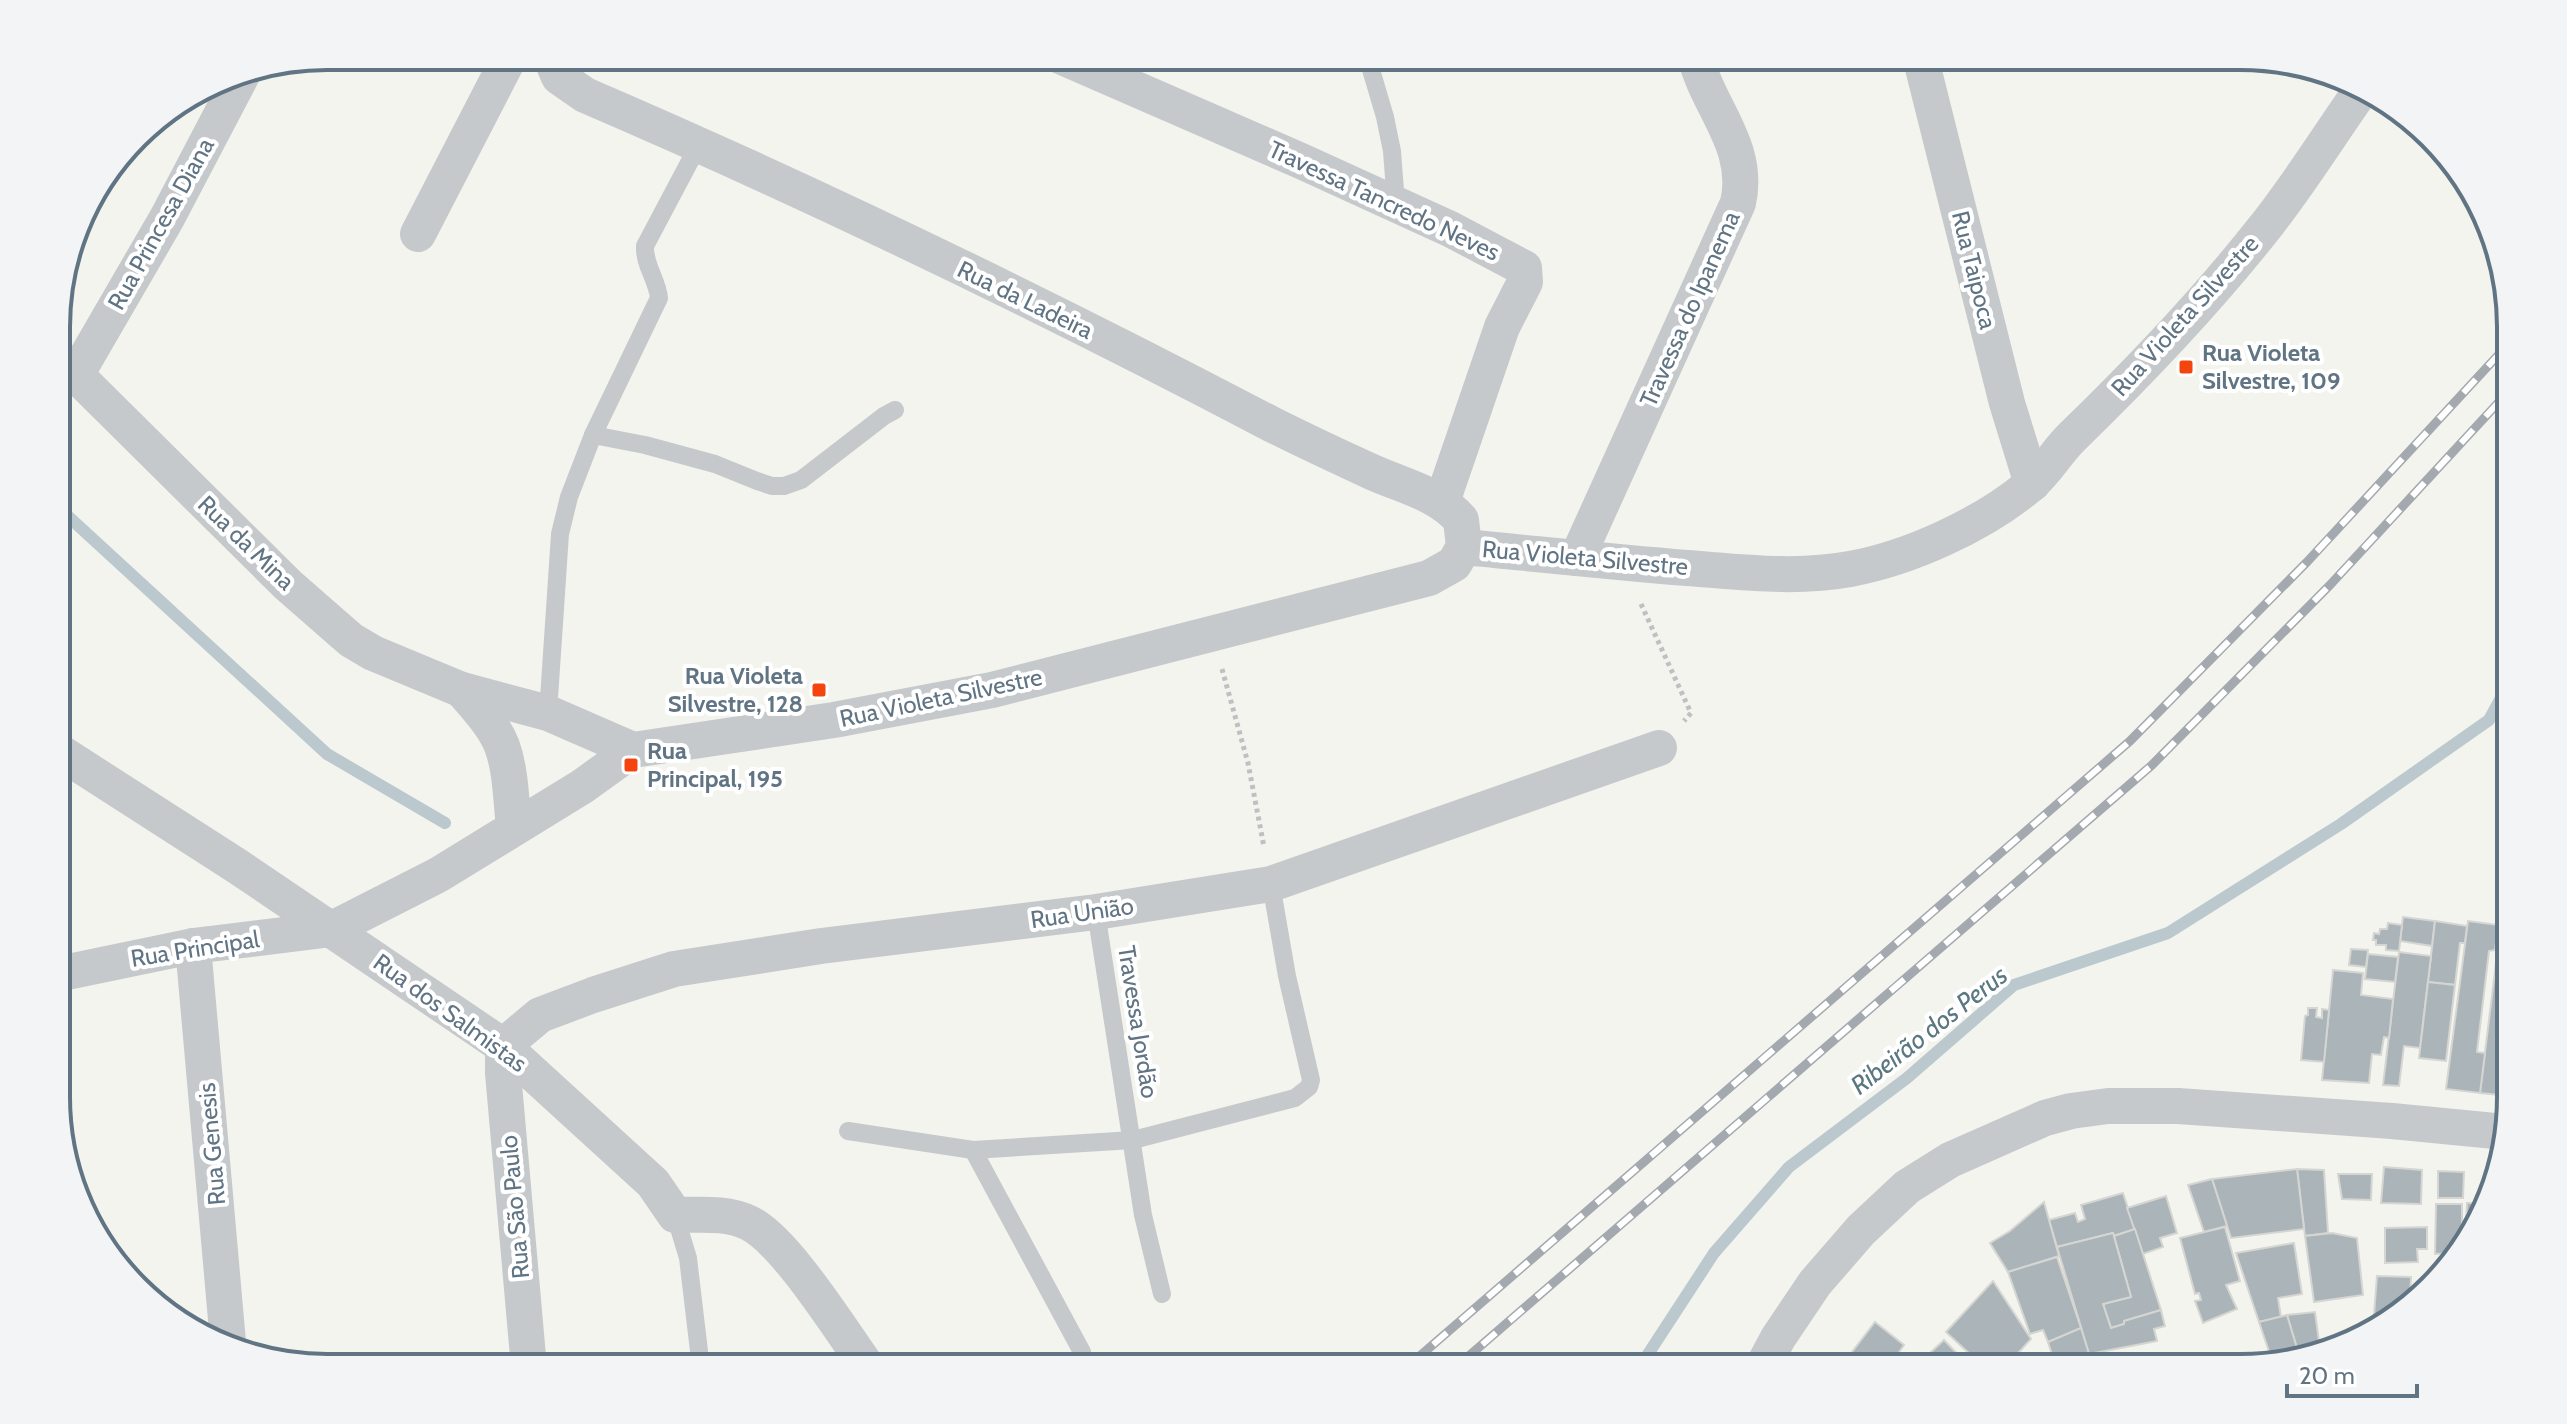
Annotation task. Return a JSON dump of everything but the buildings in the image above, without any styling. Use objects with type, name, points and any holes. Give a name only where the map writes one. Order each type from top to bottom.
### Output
[{"type":"street","points":[[418,234],[503,70]]},
{"type":"street","name":"Rua da Ladeira","points":[[558,70],[585,95],[791,186],[1303,439],[1442,502]]},
{"type":"street","name":"Travessa Tancredo Neves","points":[[1092,70],[1396,204],[1524,268],[1525,282],[1502,327],[1485,371],[1442,502]]},
{"type":"street","name":"Travessa do Ipanema","points":[[1577,558],[1738,203],[1742,174],[1732,136],[1710,96],[1700,70]]},
{"type":"street","name":"Rua Taipoca","points":[[1924,70],[2007,403],[2032,484]]},
{"type":"street","name":"Rua Princesa Diana","points":[[70,362],[167,218],[236,87]]},
{"type":"street","name":"Rua Violeta Silvestre","points":[[332,929],[438,875],[583,786],[627,754],[992,690],[1429,578],[1454,564],[1464,547],[1782,575],[1850,569],[1884,561],[1971,525],[2032,484],[2065,443],[2135,376],[2216,286],[2266,225],[2356,98]]},
{"type":"street","name":"Rua da Mina","points":[[70,369],[288,585],[351,640],[373,653],[462,690],[548,713],[627,754]]},
{"type":"street","points":[[1442,502],[1461,520],[1464,547]]},
{"type":"street","name":"Rua da Mina","points":[[462,690],[490,724],[501,744],[507,763],[514,827]]},
{"type":"street","name":"Rua União","points":[[503,1046],[540,1015],[674,969],[821,946],[1096,912],[1271,884],[1659,748]]},
{"type":"street","name":"Rua dos Salmistas","points":[[70,759],[332,929],[503,1046],[653,1183],[675,1215]]},
{"type":"street","name":"Rua Principal","points":[[70,972],[193,946],[332,929]]},
{"type":"street","name":"Rua Genesis","points":[[193,946],[227,1333]]},
{"type":"street","name":"Rua São Paulo","points":[[503,1046],[528,1354]]},
{"type":"street","points":[[1770,1353],[1815,1283],[1861,1230],[1907,1187],[1950,1160],[2045,1118],[2108,1106],[2178,1106],[2494,1131]]},
{"type":"street","points":[[675,1215],[723,1215],[749,1223],[763,1232],[795,1266],[858,1354]]},
{"type":"lane","points":[[1371,70],[1392,151],[1396,204]]},
{"type":"lane","points":[[548,713],[560,534],[577,475],[593,435],[659,298],[658,287],[645,260],[645,246],[699,144]]},
{"type":"lane","points":[[593,435],[645,445],[715,464],[772,486],[784,486],[801,480],[895,410]]},
{"type":"lane","points":[[848,1131],[973,1150],[1133,1140],[1295,1098],[1309,1087],[1309,1069],[1287,976],[1271,884]]},
{"type":"lane","name":"Travessa Jordão","points":[[1096,912],[1143,1215],[1162,1294]]},
{"type":"lane","points":[[973,1150],[1082,1352]]},
{"type":"lane","points":[[675,1215],[688,1258],[699,1354]]},
{"type":"path","points":[[1621,562],[1691,713],[1659,748]]},
{"type":"path","points":[[1213,634],[1248,763],[1271,884]]},
{"type":"waterway","points":[[70,518],[327,754],[445,823]]},
{"type":"waterway","name":"Ribeirão dos Perus","points":[[1649,1353],[1714,1253],[1789,1167],[1907,1078],[2014,985],[2168,933],[2341,824],[2489,720],[2496,707]]},
{"type":"railway","points":[[1423,1353],[2130,741],[2307,562],[2496,357]]},
{"type":"railway","points":[[1472,1353],[2152,765],[2330,585],[2496,405]]},
{"type":"place","name":"Rua Violeta Silvestre, 109","points":[[2186,367]]},
{"type":"place","name":"Rua Violeta Silvestre, 128","points":[[819,690]]},
{"type":"place","name":"Rua Principal, 195","points":[[631,765]]}]
